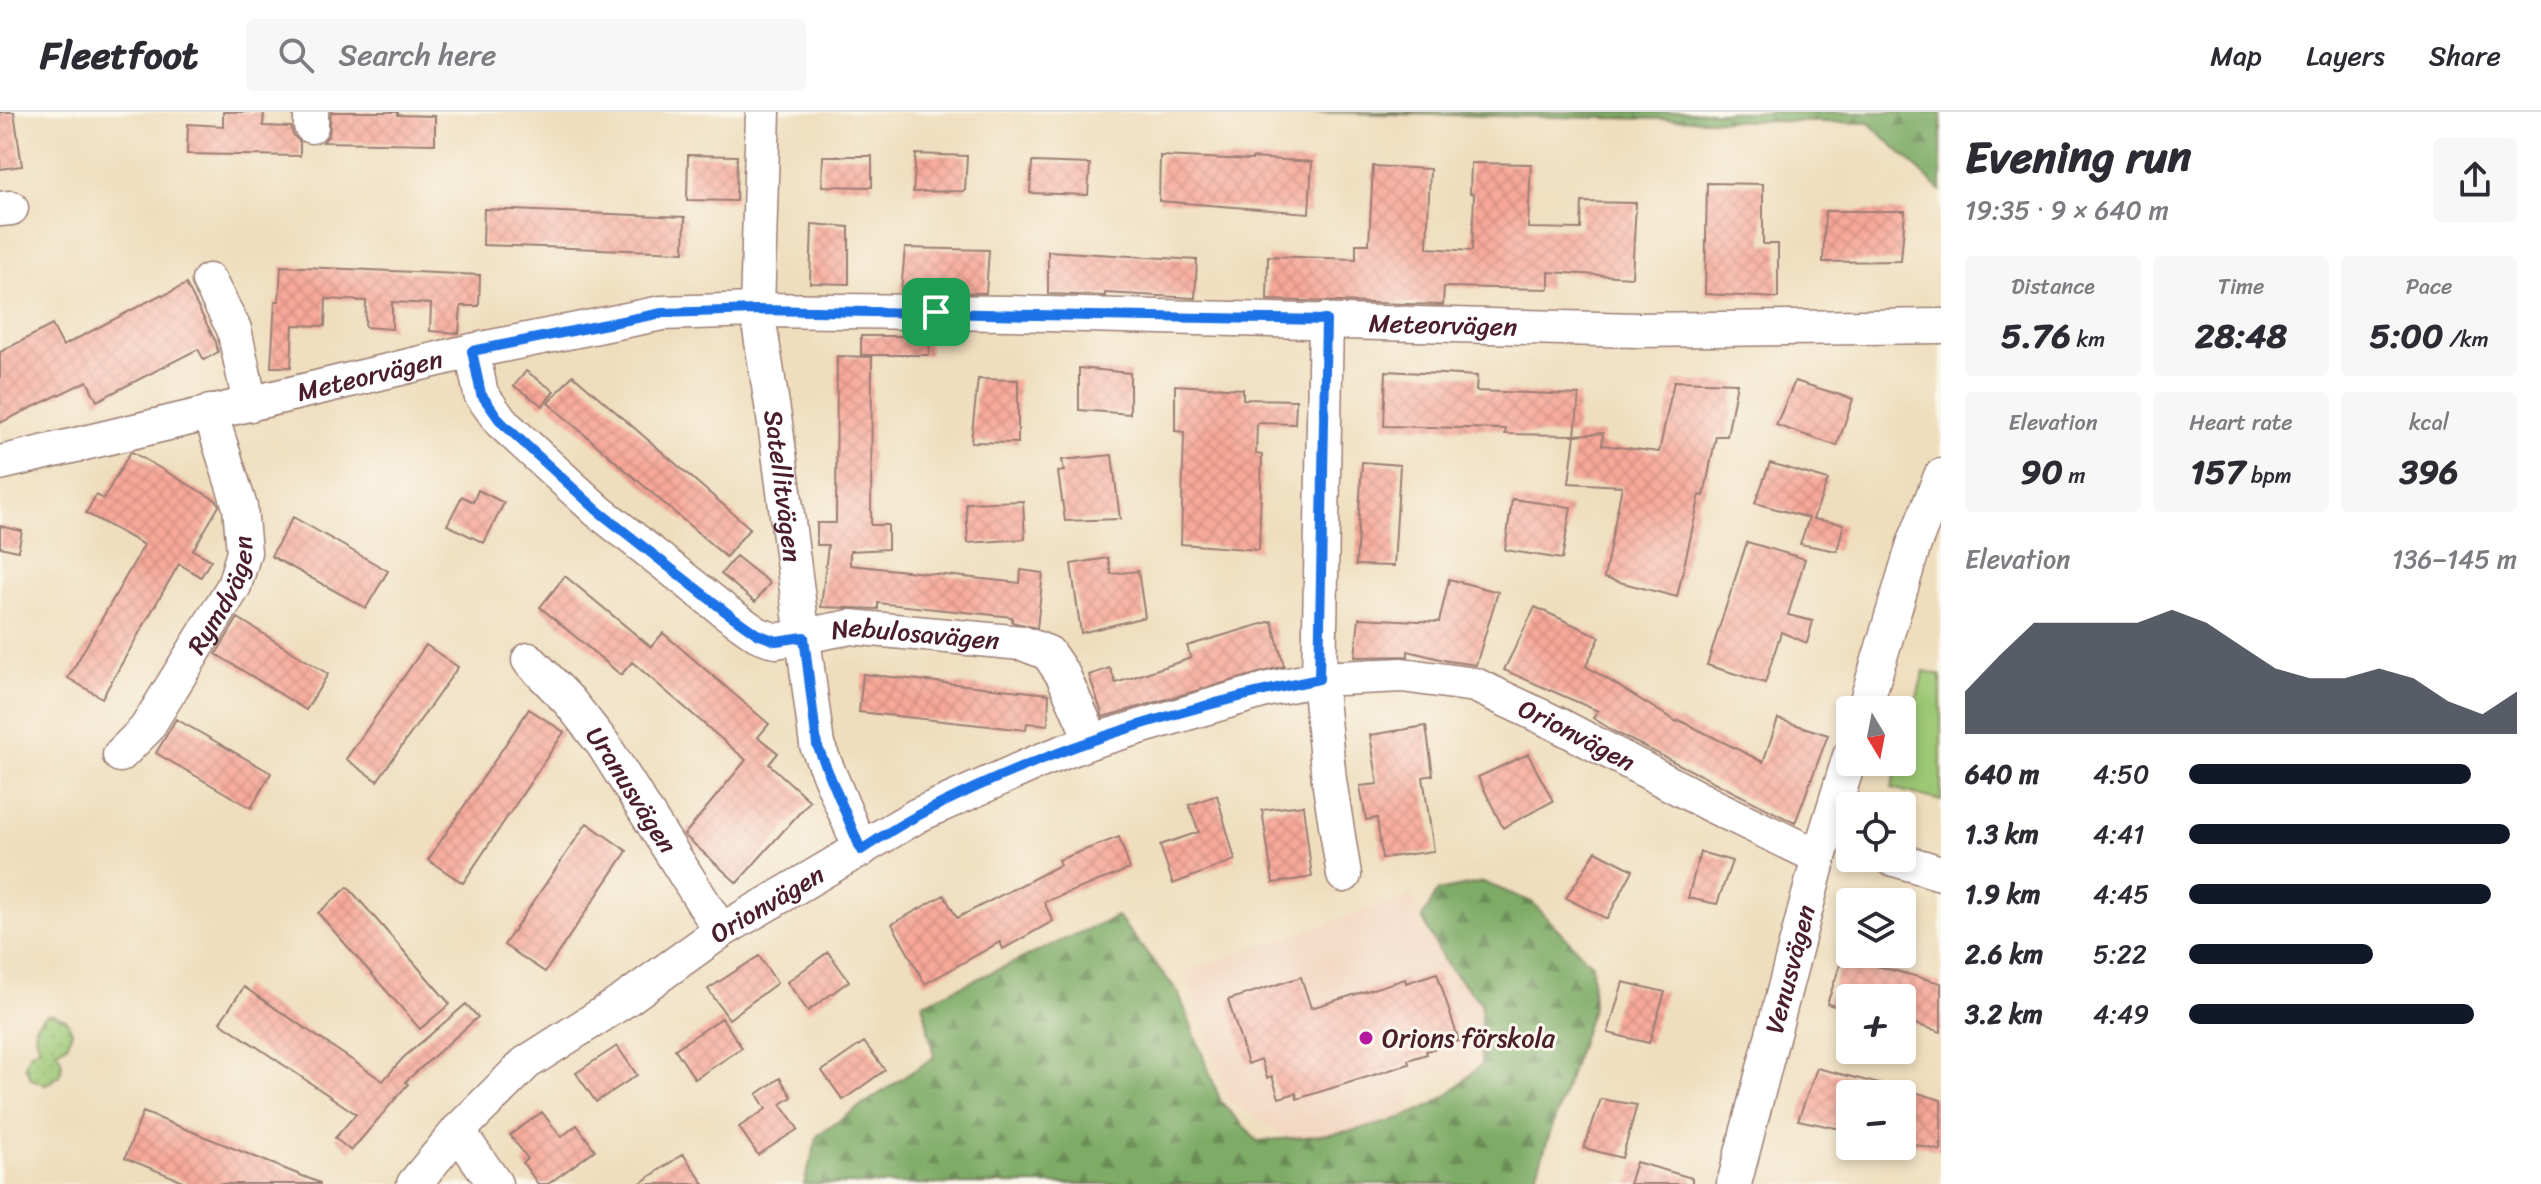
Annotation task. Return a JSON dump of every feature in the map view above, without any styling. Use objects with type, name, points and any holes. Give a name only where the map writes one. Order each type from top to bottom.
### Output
[{"type":"street","name":"Satellitvägen","points":[[763,112],[757,310],[817,745],[861,850]]},
{"type":"street","points":[[209,281],[234,329],[250,404]]},
{"type":"street","name":"Meteorvägen","points":[[0,463],[472,351],[662,313],[757,310],[1326,320],[1637,330],[1941,326]]},
{"type":"street","points":[[1326,320],[1319,679],[1329,780],[1344,875]]},
{"type":"street","name":"Nebulosavägen","points":[[472,351],[481,394],[501,422],[598,511],[757,634],[776,641],[851,627],[1022,643],[1048,653],[1063,675],[1092,741]]},
{"type":"street","name":"Rymdvägen","points":[[120,755],[146,729],[234,586],[244,552],[240,507],[210,412]]},
{"type":"street","points":[[1868,696],[1914,544],[1941,476]]},
{"type":"street","name":"Uranusvägen","points":[[529,660],[569,701],[603,744],[721,931]]},
{"type":"street","name":"Orionvägen","points":[[414,1184],[458,1131],[526,1063],[625,1000],[721,931],[918,815],[1092,741],[1209,705],[1319,679],[1402,675],[1475,685],[1711,805],[1831,847]]},
{"type":"street","name":"Venusvägen","points":[[1734,1184],[1831,847],[1846,776]]},
{"type":"street","points":[[1916,866],[1941,873]]},
{"type":"street","points":[[458,1131],[495,1184]]},
{"type":"shaded area","name":"Orions förskola","points":[[1412,895],[1426,937],[1531,1006],[1515,1086],[1440,1071],[1418,1078],[1397,1146],[1357,1182],[1228,1100],[1185,971]]},
{"type":"green space","points":[[1292,112],[1941,112],[1941,191],[1869,123]]},
{"type":"green space","points":[[1924,671],[1941,675],[1941,801],[1892,788],[1895,776],[1916,776],[1916,700]]},
{"type":"green space","points":[[1483,882],[1532,902],[1592,965],[1593,1006],[1533,1184],[804,1184],[818,1135],[934,1057],[923,1003],[1117,916],[1178,992],[1221,1102],[1257,1141],[1350,1131],[1396,1120],[1417,1111],[1444,1097],[1481,1065],[1481,1003],[1445,963],[1422,918],[1438,891]]},
{"type":"green space","points":[[45,1015],[66,1019],[72,1031],[67,1045],[56,1051],[62,1066],[59,1075],[45,1084],[31,1079],[25,1066],[30,1053],[40,1047],[35,1026]]},
{"type":"building","points":[[0,112],[14,112],[22,166],[0,169]]},
{"type":"building","points":[[223,112],[264,112],[263,126],[291,127],[293,135],[300,142],[300,156],[187,154],[188,124],[223,126]]},
{"type":"building","points":[[331,112],[398,112],[398,115],[435,116],[435,144],[323,142],[329,135]]},
{"type":"building","points":[[916,154],[967,156],[965,191],[913,192]]},
{"type":"building","points":[[688,155],[737,156],[736,201],[687,200]]},
{"type":"building","points":[[823,156],[872,156],[872,187],[822,186]]},
{"type":"building","points":[[1160,156],[1312,162],[1309,213],[1159,201]]},
{"type":"building","points":[[1032,162],[1090,164],[1088,195],[1030,193]]},
{"type":"building","points":[[1471,163],[1531,164],[1528,228],[1581,229],[1582,202],[1636,203],[1632,277],[1549,272],[1549,289],[1444,287],[1443,305],[1267,300],[1268,256],[1356,259],[1356,244],[1369,244],[1373,166],[1430,169],[1427,248],[1472,251],[1474,194],[1470,193]]},
{"type":"building","points":[[1707,183],[1763,184],[1763,244],[1778,244],[1778,298],[1705,294]]},
{"type":"building","points":[[484,209],[685,217],[684,252],[483,245]]},
{"type":"building","points":[[1825,211],[1905,211],[1901,261],[1823,262]]},
{"type":"building","points":[[812,224],[849,227],[849,284],[810,283]]},
{"type":"building","points":[[905,248],[989,250],[986,293],[901,292]]},
{"type":"building","points":[[1048,251],[1197,260],[1195,298],[1105,293],[1105,296],[1048,294]]},
{"type":"building","points":[[281,266],[480,275],[479,306],[461,306],[459,333],[430,331],[431,304],[392,302],[392,329],[365,327],[366,301],[326,299],[325,326],[293,325],[291,367],[271,367],[275,301],[279,301]]},
{"type":"building","points":[[186,284],[216,342],[218,352],[204,360],[198,349],[97,401],[87,381],[0,423],[0,352],[52,325],[63,346]]},
{"type":"building","points":[[861,336],[930,336],[929,355],[861,355]]},
{"type":"building","points":[[837,356],[872,357],[871,525],[888,525],[888,549],[850,551],[850,565],[1020,583],[1021,570],[1043,573],[1037,628],[1012,622],[1012,617],[878,603],[878,609],[821,607],[828,545],[817,545],[817,523],[836,523]]},
{"type":"building","points":[[1079,368],[1130,373],[1130,414],[1079,410]]},
{"type":"building","points":[[526,371],[554,391],[543,406],[514,386]]},
{"type":"building","points":[[1386,371],[1477,376],[1476,391],[1579,395],[1575,435],[1505,434],[1506,429],[1384,426]]},
{"type":"building","points":[[573,375],[750,528],[726,557],[548,403]]},
{"type":"building","points":[[978,379],[1018,380],[1018,443],[971,442]]},
{"type":"building","points":[[1674,381],[1737,383],[1727,436],[1716,436],[1704,496],[1700,495],[1677,597],[1604,578],[1622,486],[1569,483],[1575,435],[1603,433],[1602,445],[1659,452]]},
{"type":"building","points":[[1795,381],[1853,399],[1837,446],[1776,425]]},
{"type":"building","points":[[1175,385],[1243,389],[1243,399],[1296,400],[1295,424],[1257,423],[1256,454],[1262,455],[1259,550],[1181,544],[1184,432],[1175,431]]},
{"type":"building","points":[[132,452],[217,501],[219,506],[193,550],[211,560],[201,577],[179,564],[102,698],[68,678],[144,545],[86,513],[96,495],[103,499]]},
{"type":"building","points":[[1112,455],[1120,519],[1065,521],[1058,472],[1064,471],[1062,460]]},
{"type":"building","points":[[1362,462],[1400,465],[1394,566],[1356,565]]},
{"type":"building","points":[[1770,463],[1828,480],[1813,519],[1844,524],[1837,551],[1800,544],[1809,518],[1755,503]]},
{"type":"building","points":[[478,490],[504,503],[484,543],[447,525],[462,496],[473,502]]},
{"type":"building","points":[[1512,499],[1571,507],[1562,559],[1505,550]]},
{"type":"building","points":[[1023,501],[1025,539],[968,543],[966,503]]},
{"type":"building","points":[[293,517],[388,571],[366,608],[271,556]]},
{"type":"building","points":[[0,526],[22,531],[18,551],[0,547]]},
{"type":"building","points":[[1747,542],[1805,559],[1788,615],[1813,621],[1807,643],[1781,632],[1765,683],[1707,665]]},
{"type":"building","points":[[736,556],[770,583],[755,602],[721,574]]},
{"type":"building","points":[[1108,558],[1111,574],[1138,571],[1145,617],[1081,633],[1071,564]]},
{"type":"building","points":[[565,576],[651,647],[663,633],[769,724],[758,737],[778,753],[769,764],[810,801],[737,883],[684,835],[746,760],[632,662],[621,675],[540,607]]},
{"type":"building","points":[[1449,579],[1498,592],[1476,665],[1408,651],[1408,656],[1355,657],[1359,618],[1439,622]]},
{"type":"building","points":[[1535,607],[1600,637],[1586,666],[1677,722],[1679,720],[1763,762],[1778,719],[1828,735],[1795,823],[1615,732],[1593,718],[1598,711],[1504,670]]},
{"type":"building","points":[[238,618],[328,674],[306,710],[216,654]]},
{"type":"building","points":[[1272,621],[1284,666],[1103,717],[1089,675],[1110,668],[1116,683],[1191,658],[1187,646]]},
{"type":"building","points":[[426,645],[458,667],[377,781],[346,759]]},
{"type":"building","points":[[863,674],[1049,694],[1048,725],[1027,723],[1026,730],[859,712]]},
{"type":"building","points":[[529,709],[564,732],[463,883],[428,860]]},
{"type":"building","points":[[176,719],[271,773],[251,808],[156,753]]},
{"type":"building","points":[[1426,726],[1433,775],[1423,777],[1434,851],[1382,858],[1377,818],[1366,820],[1360,786],[1378,784],[1370,735]]},
{"type":"building","points":[[1528,754],[1553,801],[1503,828],[1478,777]]},
{"type":"building","points":[[1217,795],[1235,860],[1173,884],[1160,845],[1199,832],[1189,805]]},
{"type":"building","points":[[1303,805],[1312,877],[1273,883],[1262,810]]},
{"type":"building","points":[[587,823],[627,851],[545,972],[504,945]]},
{"type":"building","points":[[1119,837],[1130,869],[1044,902],[1053,921],[1003,949],[1000,942],[925,984],[892,924],[944,895],[957,918],[1060,865],[1058,860]]},
{"type":"building","points":[[1596,851],[1633,870],[1607,919],[1566,898]]},
{"type":"building","points":[[1700,852],[1732,861],[1717,904],[1688,898]]},
{"type":"building","points":[[348,887],[450,1004],[420,1029],[318,913]]},
{"type":"building","points":[[828,952],[849,981],[808,1011],[787,982]]},
{"type":"building","points":[[759,956],[777,983],[729,1019],[708,989]]},
{"type":"building","points":[[1839,968],[1884,968],[1941,983],[1941,1032],[1916,1024],[1916,984],[1836,984],[1836,1006],[1827,1004]]},
{"type":"building","points":[[1437,973],[1459,1041],[1426,1051],[1427,1054],[1408,1060],[1409,1064],[1297,1099],[1296,1093],[1279,1098],[1272,1076],[1267,1078],[1261,1059],[1248,1064],[1228,1000],[1301,977],[1311,1008],[1405,979],[1406,983]]},
{"type":"building","points":[[1623,982],[1665,992],[1649,1043],[1608,1033]]},
{"type":"building","points":[[244,987],[383,1081],[403,1058],[466,1004],[478,1017],[405,1082],[408,1084],[351,1151],[335,1138],[356,1114],[220,1022]]},
{"type":"building","points":[[722,1018],[742,1048],[695,1079],[675,1049]]},
{"type":"building","points":[[864,1042],[885,1070],[843,1100],[822,1071]]},
{"type":"building","points":[[617,1046],[637,1075],[596,1102],[576,1073]]},
{"type":"building","points":[[1817,1068],[1864,1080],[1836,1080],[1836,1128],[1798,1120]]},
{"type":"building","points":[[780,1078],[792,1097],[781,1104],[798,1129],[758,1155],[739,1127],[766,1109],[757,1094]]},
{"type":"building","points":[[1916,1092],[1941,1100],[1941,1151],[1916,1145]]},
{"type":"building","points":[[1601,1099],[1637,1105],[1622,1158],[1584,1148]]},
{"type":"building","points":[[143,1112],[320,1184],[190,1184],[125,1158]]},
{"type":"building","points":[[542,1112],[561,1137],[577,1125],[595,1150],[548,1184],[538,1184],[523,1163],[528,1159],[510,1135]]},
{"type":"building","points":[[683,1154],[704,1184],[639,1184]]},
{"type":"building","points":[[1636,1162],[1692,1178],[1692,1184],[1629,1184]]},
{"type":"place","name":"Orions förskola","points":[[1366,1038]]},
{"type":"route","points":[[757,310],[936,312],[1326,320],[1319,679],[1209,705],[1092,741],[918,815],[861,850],[817,745],[804,637],[776,641],[757,634],[598,511],[501,422],[481,394],[472,351],[662,313],[757,310]]}]
